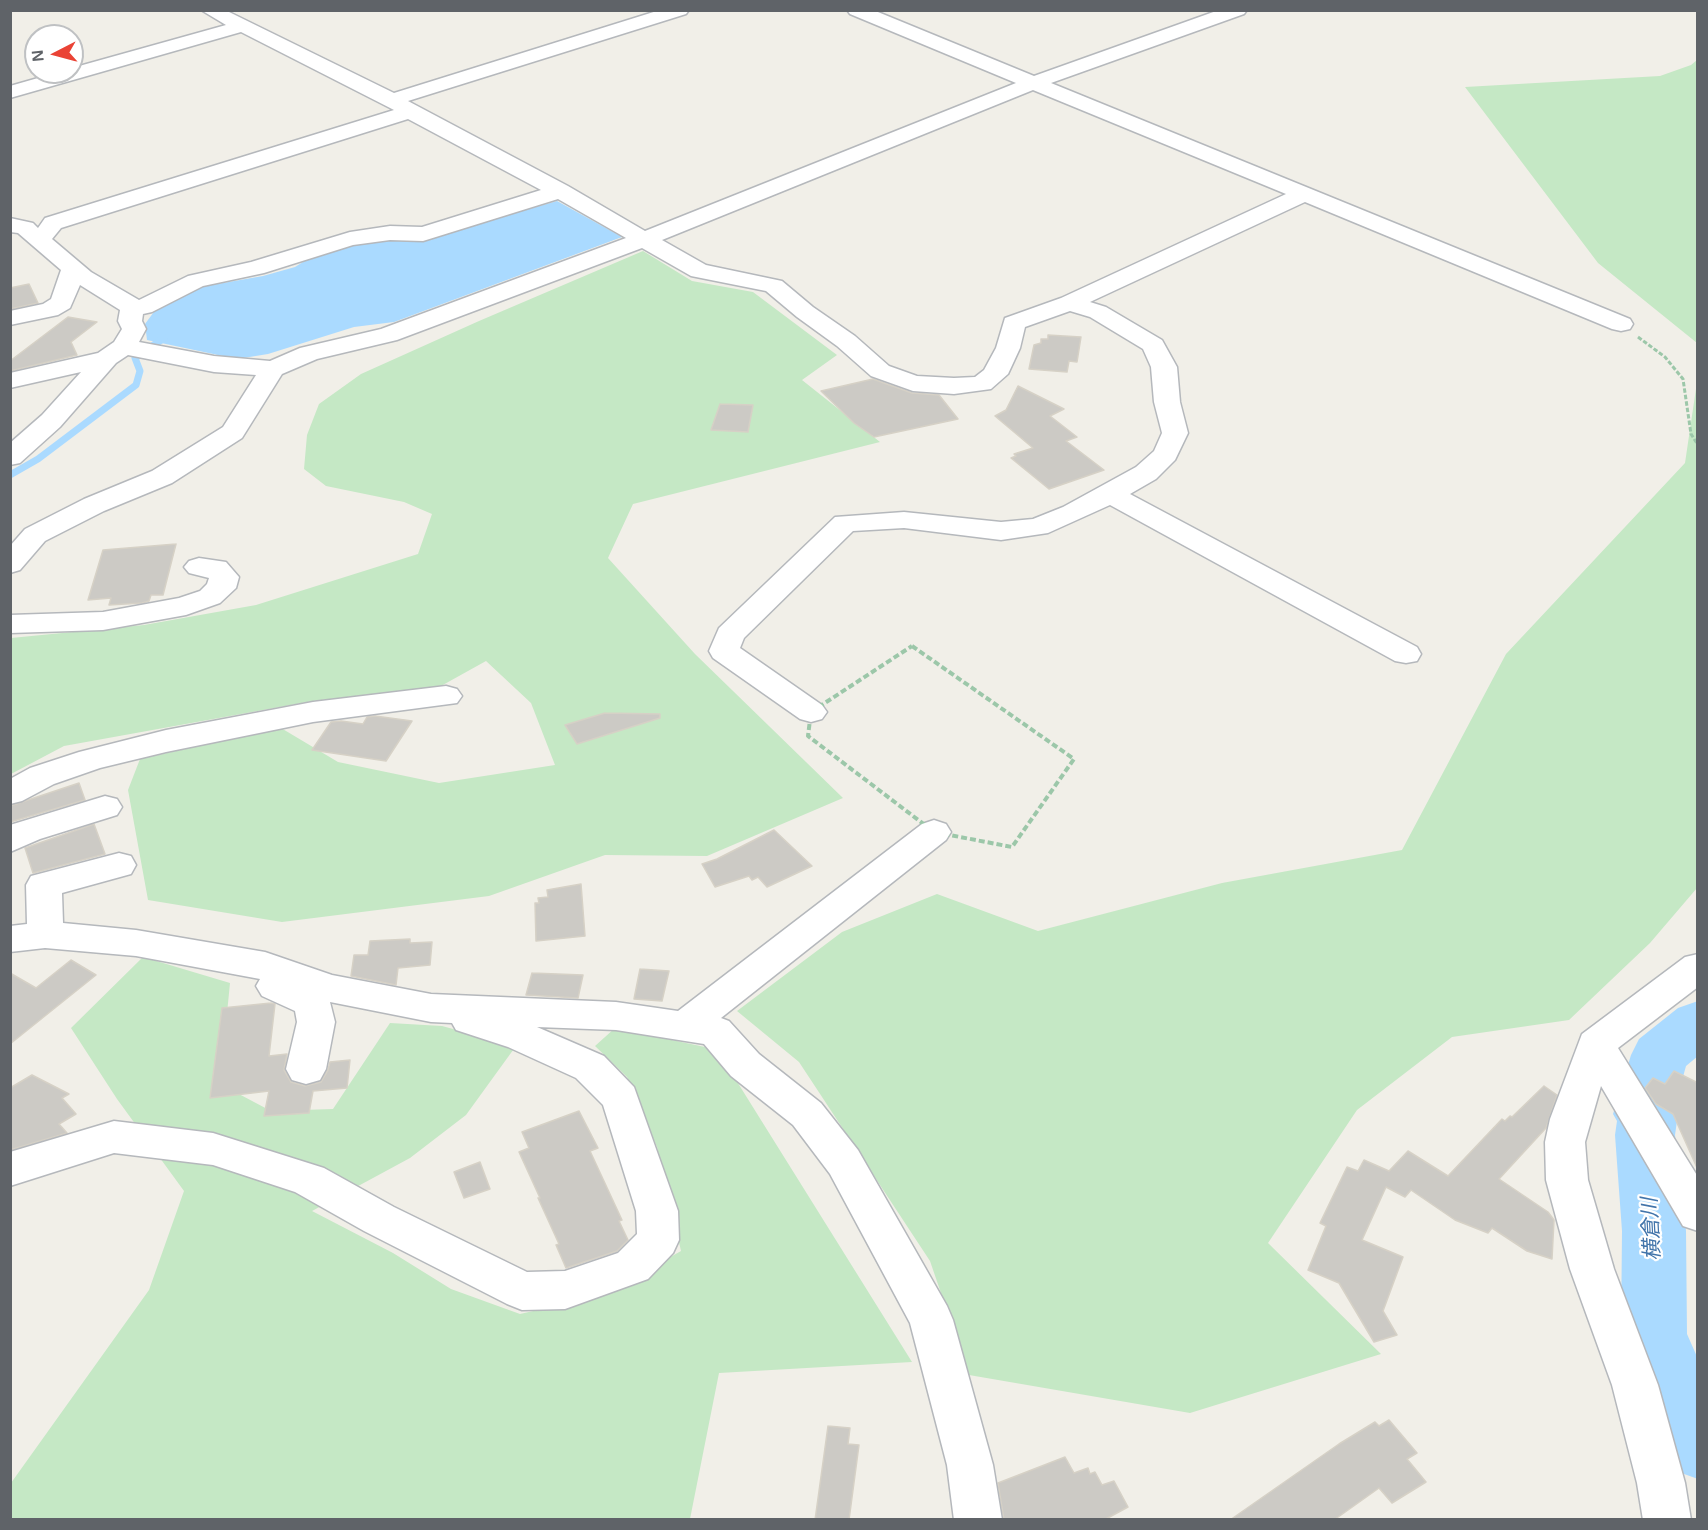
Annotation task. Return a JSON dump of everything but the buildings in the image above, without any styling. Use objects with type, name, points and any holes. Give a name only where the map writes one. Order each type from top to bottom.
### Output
[{"type":"street","points":[[210,10],[240,27],[392,100],[699,270],[774,285],[880,370],[913,382],[954,386],[982,384],[995,374],[1008,348],[1014,323],[1069,303],[1304,194]]},
{"type":"street","points":[[392,100],[680,10]]},
{"type":"street","points":[[856,10],[1621,324]]},
{"type":"street","points":[[11,381],[130,351],[214,364],[273,369],[309,353],[388,335],[642,240],[1033,83],[1238,10]]},
{"type":"street","points":[[10,92],[240,27]]},
{"type":"street","points":[[40,240],[53,223],[410,112]]},
{"type":"street","points":[[10,225],[25,228],[73,269],[132,307],[144,307],[168,292],[196,281],[256,268],[350,239],[390,233],[423,234],[560,191]]},
{"type":"street","points":[[10,318],[50,310],[62,303],[73,269]]},
{"type":"street","points":[[811,712],[724,651],[729,635],[845,523],[904,520],[1001,531],[1038,527],[1073,513],[1110,494],[1146,473],[1166,454],[1175,433],[1167,402],[1164,367],[1153,345],[1098,312],[1069,303]]},
{"type":"street","points":[[10,457],[130,351],[134,329],[129,321],[132,307]]},
{"type":"street","points":[[10,564],[36,535],[94,505],[162,477],[233,432],[273,369]]},
{"type":"street","points":[[1110,494],[1406,654]]},
{"type":"street","points":[[10,624],[104,621],[186,606],[210,597],[221,588],[224,577],[216,568],[200,567]]},
{"type":"street","points":[[10,793],[42,776],[91,760],[166,741],[313,712],[446,696]]},
{"type":"street","points":[[10,840],[28,831],[105,807]]},
{"type":"street","points":[[685,1026],[934,832]]},
{"type":"street","points":[[10,1169],[114,1137],[213,1149],[309,1180],[379,1219],[522,1291],[565,1290],[633,1266],[658,1240],[657,1211],[620,1098],[590,1067],[521,1036],[431,1008],[329,988],[265,966],[136,943],[28,937],[44,885],[119,865]]},
{"type":"street","points":[[265,966],[273,986],[312,1003],[316,1022],[306,1069]]},
{"type":"street","points":[[1667,1520],[1661,1483],[1635,1385],[1592,1269],[1566,1180],[1564,1142],[1596,1044],[1698,967]]},
{"type":"street","points":[[431,1008],[616,1016],[715,1031],[745,1065],[807,1114],[844,1162],[931,1320],[970,1465],[978,1520]]},
{"type":"street","points":[[1596,1044],[1698,1214]]},
{"type":"path","points":[[1621,324],[1665,357],[1683,379],[1691,434],[1698,445]]},
{"type":"path","points":[[912,646],[1074,759],[1012,847],[934,832],[808,736],[811,712],[912,646]]},
{"type":"green space","points":[[1697,60],[1697,343],[1598,263],[1465,87],[1660,76],[1691,65]]},
{"type":"green space","points":[[643,251],[692,281],[753,292],[837,355],[802,380],[880,442],[633,504],[608,558],[695,654],[843,798],[707,856],[605,855],[489,896],[282,922],[148,900],[128,790],[140,759],[281,728],[338,762],[439,783],[555,765],[531,703],[486,661],[441,686],[313,701],[64,746],[11,774],[11,638],[144,625],[256,605],[418,554],[432,514],[404,502],[326,486],[304,469],[307,435],[319,404],[361,374]]},
{"type":"green space","points":[[1697,382],[1697,888],[1650,943],[1569,1020],[1452,1037],[1357,1110],[1268,1243],[1381,1354],[1190,1413],[969,1375],[930,1261],[799,1062],[737,1011],[842,932],[937,894],[1038,931],[1222,883],[1402,850],[1506,654],[1685,463]]},
{"type":"green space","points":[[143,957],[230,983],[220,1084],[271,1111],[333,1109],[390,1023],[442,1026],[516,1046],[466,1115],[410,1158],[312,1211],[393,1253],[451,1289],[520,1314],[603,1295],[681,1251],[657,1147],[627,1077],[595,1046],[615,1028],[705,1047],[736,1080],[912,1362],[719,1373],[690,1519],[11,1520],[11,1483],[149,1290],[184,1191],[117,1099],[71,1028]]},
{"type":"water","points":[[557,201],[622,237],[394,322],[354,327],[268,354],[237,359],[147,340],[145,324],[159,305],[183,290],[263,276],[295,267],[311,257],[355,245],[442,234]]},
{"type":"waterway","points":[[10,475],[38,459],[136,385],[140,371],[135,358],[164,338]]},
{"type":"waterway","name":"横倉川","points":[[1698,1023],[1660,1055],[1643,1114],[1647,1121],[1645,1135],[1654,1231],[1654,1334],[1698,1447]]}]
